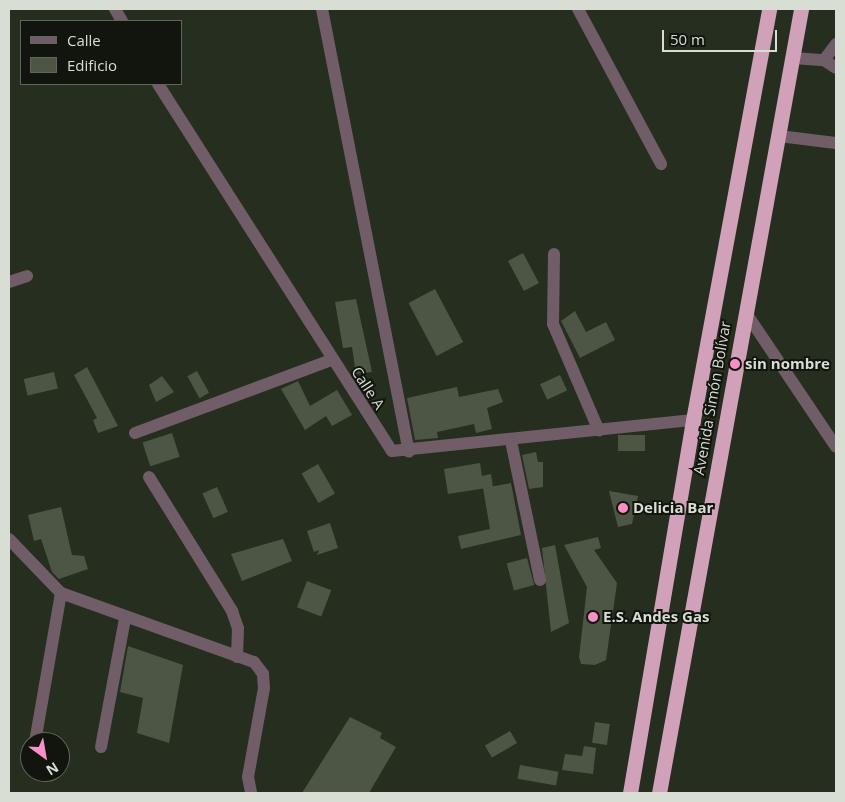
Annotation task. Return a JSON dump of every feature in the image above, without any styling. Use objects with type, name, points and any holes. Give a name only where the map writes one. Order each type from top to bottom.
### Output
[{"type":"highway","name":"Avenida Simón Bolívar","points":[[630,793],[692,420],[769,9]]},
{"type":"highway","name":"Avenida Simón Bolívar","points":[[659,793],[801,9]]},
{"type":"street","points":[[115,9],[121,20]]},
{"type":"street","points":[[322,9],[409,452]]},
{"type":"street","points":[[578,9],[661,164]]},
{"type":"street","points":[[824,60],[836,44]]},
{"type":"street","points":[[792,58],[824,60],[836,68]]},
{"type":"street","name":"Calle A","points":[[159,85],[331,360],[388,447],[409,452],[692,420]]},
{"type":"street","points":[[779,136],[836,143]]},
{"type":"street","points":[[554,254],[553,324],[599,431]]},
{"type":"street","points":[[9,282],[27,276]]},
{"type":"street","points":[[746,313],[836,448]]},
{"type":"street","points":[[135,433],[331,360]]},
{"type":"street","points":[[511,441],[540,580]]},
{"type":"street","points":[[149,477],[232,612],[238,628],[237,657]]},
{"type":"street","points":[[9,539],[61,593],[125,618],[254,662],[263,674],[248,777],[251,793]]},
{"type":"street","points":[[37,732],[61,593]]},
{"type":"street","points":[[102,747],[125,618]]},
{"type":"building","points":[[523,253],[539,283],[524,291],[508,261]]},
{"type":"building","points":[[435,289],[463,342],[437,356],[409,303]]},
{"type":"building","points":[[356,299],[372,372],[356,374],[352,347],[343,348],[335,302]]},
{"type":"building","points":[[575,311],[586,332],[606,322],[615,340],[580,358],[561,321]]},
{"type":"building","points":[[87,367],[118,426],[98,433],[93,420],[97,418],[74,375]]},
{"type":"building","points":[[197,371],[209,393],[199,398],[187,376]]},
{"type":"building","points":[[54,372],[58,389],[28,396],[24,379]]},
{"type":"building","points":[[560,375],[567,390],[547,400],[540,384]]},
{"type":"building","points":[[162,376],[174,392],[156,402],[149,385]]},
{"type":"building","points":[[298,381],[310,406],[337,390],[352,415],[332,426],[326,416],[305,430],[281,389]]},
{"type":"building","points":[[457,387],[459,397],[498,389],[503,402],[487,408],[492,429],[476,433],[474,424],[437,432],[438,438],[415,440],[407,398]]},
{"type":"building","points":[[172,433],[180,457],[150,466],[143,443]]},
{"type":"building","points":[[618,435],[645,435],[645,451],[618,451]]},
{"type":"building","points":[[536,452],[538,462],[543,462],[543,487],[529,489],[522,455]]},
{"type":"building","points":[[480,463],[482,476],[491,474],[493,487],[448,494],[444,469]]},
{"type":"building","points":[[318,464],[335,493],[319,503],[302,474]]},
{"type":"building","points":[[511,483],[521,535],[461,549],[458,536],[490,529],[483,488]]},
{"type":"building","points":[[217,487],[228,512],[213,518],[202,494]]},
{"type":"building","points":[[609,491],[638,496],[632,524],[618,527]]},
{"type":"building","points":[[61,507],[72,555],[84,556],[88,569],[59,579],[52,572],[41,539],[34,541],[28,515]]},
{"type":"building","points":[[330,523],[338,548],[317,555],[319,550],[314,552],[307,531]]},
{"type":"building","points":[[598,537],[601,548],[594,550],[617,583],[606,660],[595,665],[581,664],[579,657],[587,587],[564,545]]},
{"type":"building","points":[[283,539],[292,561],[242,581],[231,554]]},
{"type":"building","points":[[555,545],[569,623],[551,632],[542,548]]},
{"type":"building","points":[[527,558],[534,585],[514,590],[507,563]]},
{"type":"building","points":[[307,581],[331,590],[321,616],[297,607]]},
{"type":"building","points":[[128,646],[183,665],[169,743],[137,733],[143,698],[120,692]]},
{"type":"building","points":[[350,717],[382,733],[380,738],[396,747],[369,793],[302,793]]},
{"type":"building","points":[[595,722],[610,724],[607,745],[592,743]]},
{"type":"building","points":[[510,731],[517,743],[492,758],[485,746]]},
{"type":"building","points":[[584,746],[596,748],[593,774],[562,770],[565,754],[582,756]]},
{"type":"building","points":[[520,765],[558,772],[556,786],[518,779]]},
{"type":"place","name":"sin nombre","points":[[735,364]]},
{"type":"place","name":"Delicia Bar","points":[[623,508]]},
{"type":"place","name":"E.S. Andes Gas","points":[[593,617]]}]
